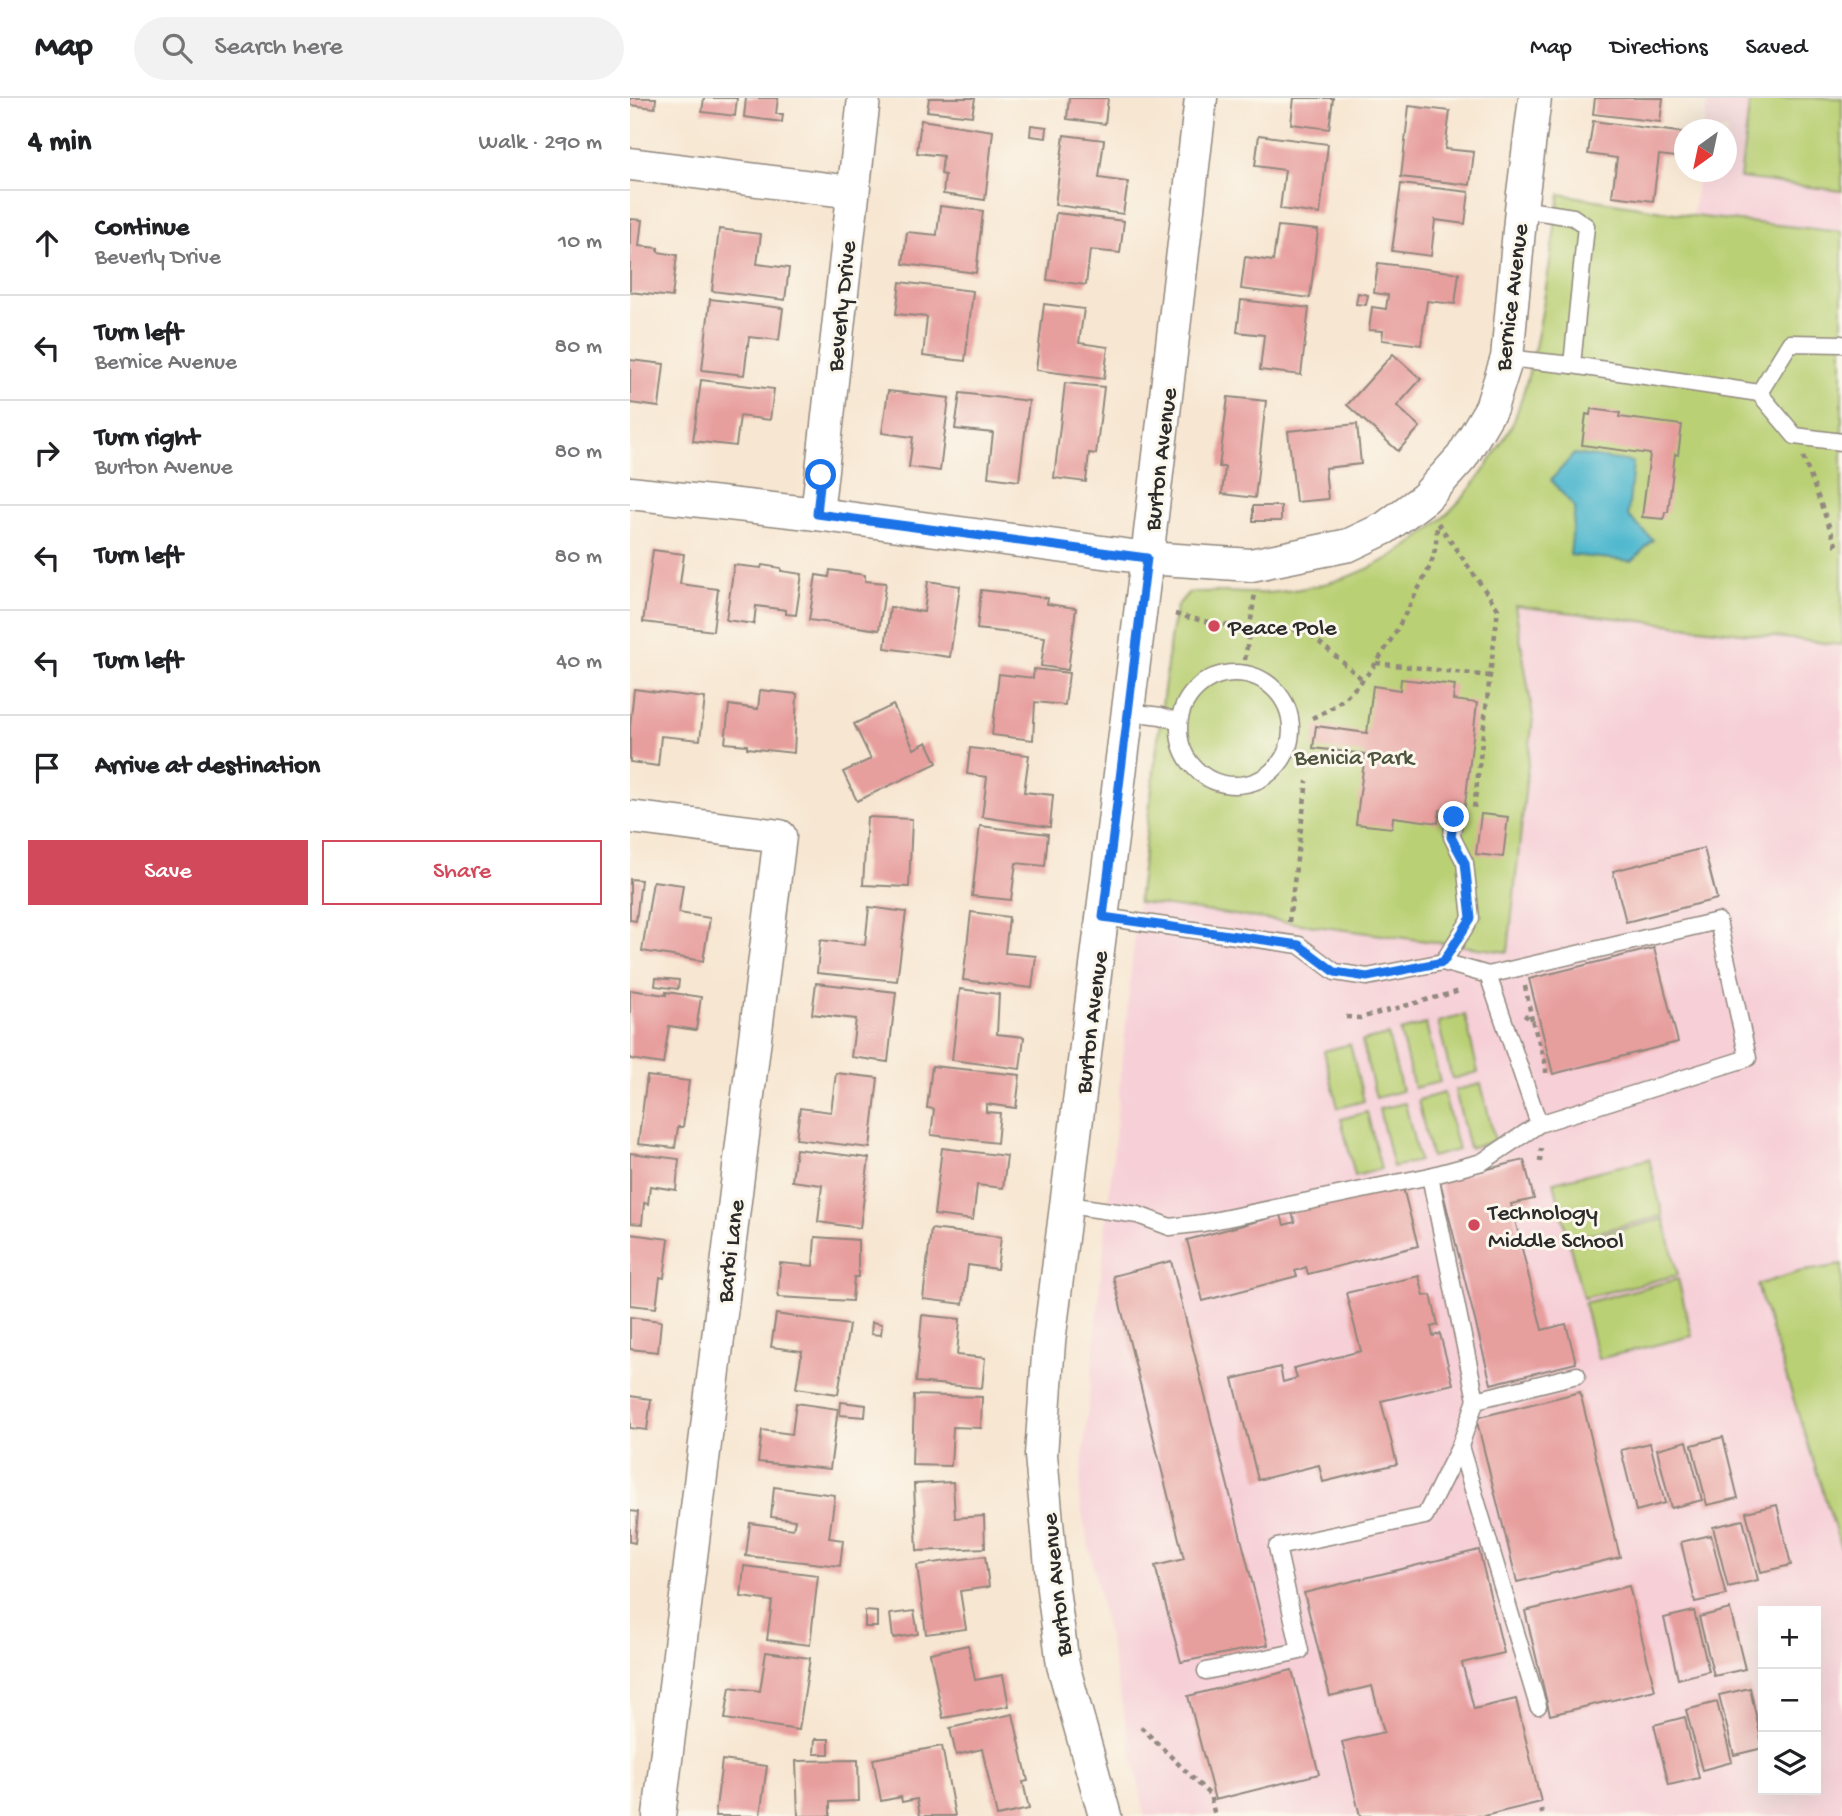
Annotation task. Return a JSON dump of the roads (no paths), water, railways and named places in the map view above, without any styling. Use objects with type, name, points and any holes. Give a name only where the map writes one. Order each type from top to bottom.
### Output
[{"type":"street","name":"Beverly Drive","points":[[817,514],[864,98]]},
{"type":"street","name":"Burton Avenue","points":[[1105,1816],[1063,1665],[1051,1576],[1041,1455],[1049,1342],[1068,1205],[1202,98]]},
{"type":"street","name":"Bernice Avenue","points":[[630,493],[817,514],[1147,558],[1251,565],[1349,545],[1385,528],[1425,498],[1462,457],[1491,408],[1507,358],[1535,98]]},
{"type":"street","points":[[630,164],[852,192]]},
{"type":"street","name":"Barbi Lane","points":[[630,817],[780,836],[659,1816]]},
{"type":"lane","points":[[1521,209],[1573,218],[1586,226],[1572,365]]},
{"type":"lane","points":[[1759,393],[1790,343],[1842,344]]},
{"type":"lane","points":[[1507,358],[1759,393],[1795,436],[1842,442]]},
{"type":"lane","points":[[1231,673],[1249,675],[1267,683],[1280,697],[1289,714],[1291,732],[1288,749],[1279,765],[1249,784],[1230,785],[1213,781],[1198,771],[1186,757],[1180,740],[1179,722],[1185,704],[1196,689],[1212,678],[1231,673]]},
{"type":"lane","points":[[1128,712],[1161,716],[1179,722]]},
{"type":"lane","points":[[1443,962],[1471,918],[1465,863],[1451,837],[1454,817]]},
{"type":"lane","points":[[1068,1205],[1138,1215],[1170,1227],[1203,1223],[1430,1176],[1482,1162],[1541,1123],[1748,1058],[1718,920],[1488,975],[1443,962],[1367,977],[1335,972],[1299,945],[1103,917]]},
{"type":"lane","points":[[1488,975],[1541,1123]]},
{"type":"lane","points":[[1206,1671],[1300,1651],[1277,1547],[1425,1516],[1460,1446],[1476,1400],[1430,1176]]},
{"type":"lane","points":[[1476,1400],[1577,1376]]},
{"type":"lane","points":[[1460,1446],[1538,1706]]},
{"type":"water","points":[[1574,454],[1633,462],[1628,516],[1653,540],[1632,561],[1570,555],[1575,508],[1551,480]]},
{"type":"place","name":"Peace Pole","points":[[1214,626]]},
{"type":"place","name":"Technology Middle School","points":[[1474,1225]]},
{"type":"park label","name":"Benicia Park","points":[[1354,756]]}]
